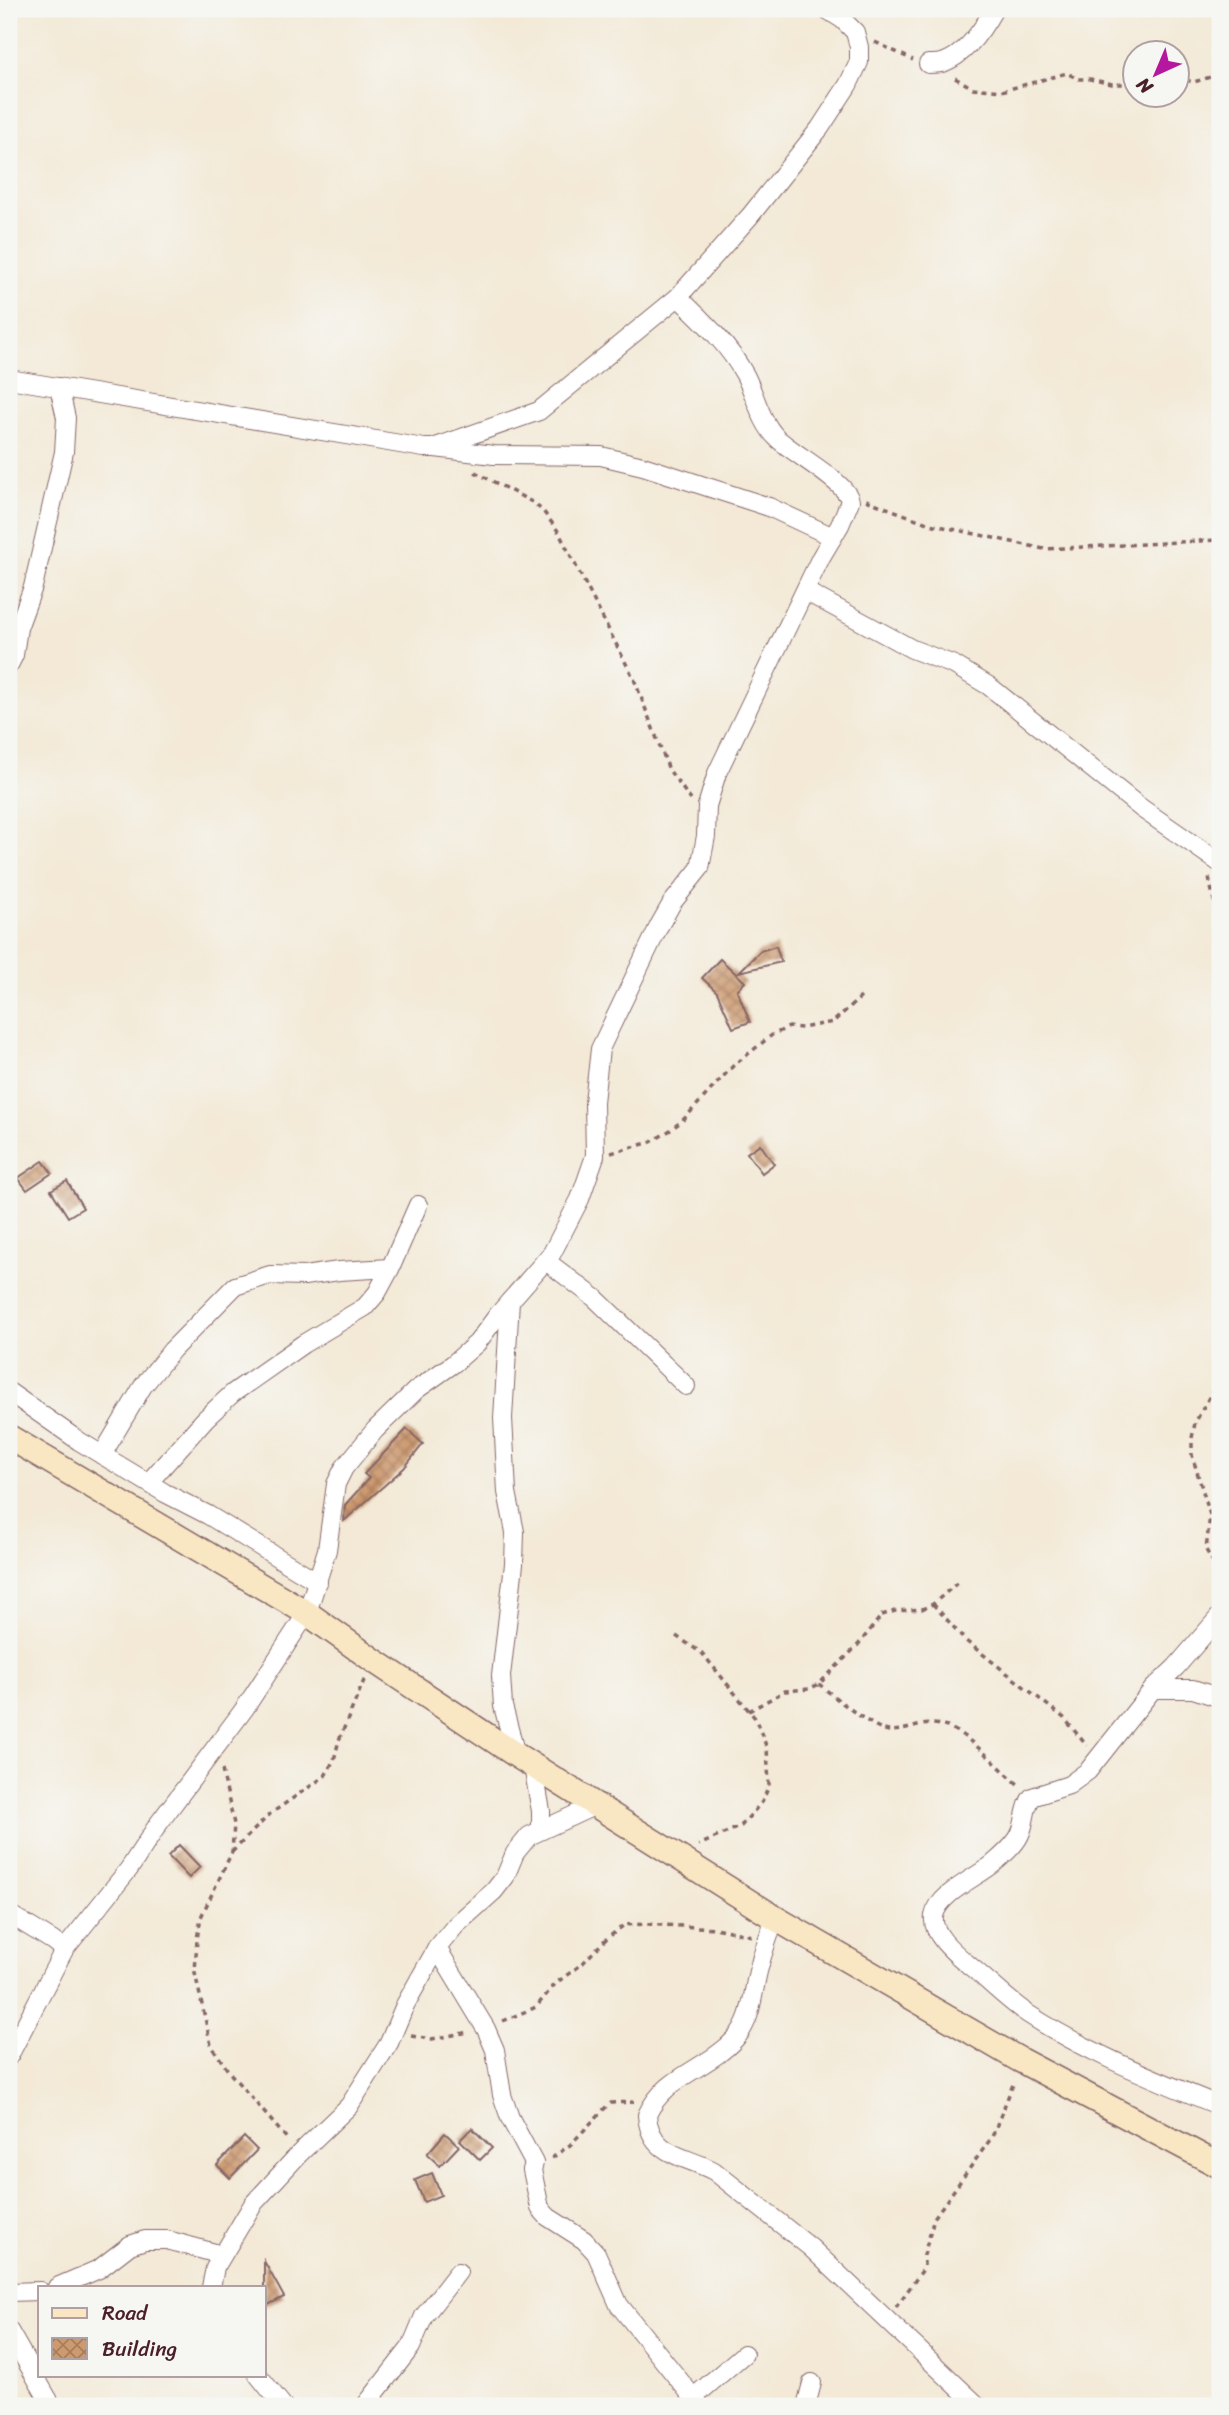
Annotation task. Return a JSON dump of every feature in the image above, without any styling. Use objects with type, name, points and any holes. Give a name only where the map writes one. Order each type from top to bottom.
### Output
[{"type":"main road","points":[[9,1437],[307,1613],[524,1760],[673,1854],[771,1928],[1220,2166]]},
{"type":"street","points":[[433,448],[539,411],[678,297],[765,197],[820,128],[848,86],[859,62],[855,32],[842,19],[826,9]]},
{"type":"street","points":[[928,64],[946,62],[961,51],[985,25],[995,9]]},
{"type":"street","points":[[9,2056],[64,1950],[129,1869],[245,1708],[307,1613],[327,1550],[336,1484],[340,1474],[388,1416],[416,1390],[477,1343],[510,1301],[547,1261],[580,1199],[595,1156],[594,1102],[600,1049],[659,926],[672,903],[700,868],[706,836],[709,793],[717,772],[804,591],[835,533],[848,500],[846,490],[796,454],[772,432],[744,373],[715,332],[678,297]]},
{"type":"street","points":[[9,379],[471,454],[547,454],[611,459],[643,466],[769,507],[835,533]]},
{"type":"street","points":[[9,665],[14,655],[18,628],[33,587],[64,452],[66,418],[59,387]]},
{"type":"street","points":[[804,591],[912,649],[954,665],[989,686],[1141,808],[1220,863]]},
{"type":"street","points":[[149,1482],[205,1419],[233,1393],[365,1307],[377,1293],[390,1268],[418,1205]]},
{"type":"street","points":[[547,1261],[595,1298],[686,1386]]},
{"type":"street","points":[[102,1455],[144,1386],[172,1350],[235,1286],[270,1275],[304,1276],[390,1268]]},
{"type":"street","points":[[510,1301],[503,1443],[507,1492],[515,1532],[514,1564],[501,1676],[503,1706],[541,1811],[541,1830]]},
{"type":"street","points":[[9,1392],[79,1441],[318,1582]]},
{"type":"street","points":[[1220,1616],[1153,1689],[1088,1771],[1069,1785],[1032,1797],[1024,1814],[1021,1832],[1011,1847],[991,1866],[957,1888],[940,1903],[934,1916],[936,1929],[951,1949],[1026,2012],[1082,2046],[1122,2066],[1220,2106]]},
{"type":"street","points":[[1153,1689],[1194,1689],[1220,1698]]},
{"type":"street","points":[[211,2286],[215,2268],[253,2204],[300,2153],[349,2106],[393,2034],[405,2005],[437,1948],[456,1924],[494,1891],[505,1877],[515,1853],[529,1836],[596,1805]]},
{"type":"street","points":[[9,1914],[64,1950]]},
{"type":"street","points":[[771,1928],[759,1965],[749,2016],[742,2030],[733,2041],[704,2063],[674,2081],[654,2101],[647,2115],[652,2138],[662,2148],[714,2171],[811,2248],[978,2406]]},
{"type":"street","points":[[437,1948],[486,2029],[495,2050],[502,2095],[510,2118],[534,2163],[532,2170],[540,2208],[548,2217],[584,2240],[596,2253],[619,2305],[697,2402],[744,2354]]},
{"type":"street","points":[[59,2286],[99,2269],[130,2245],[145,2240],[167,2240],[222,2255]]},
{"type":"street","points":[[365,2406],[411,2347],[424,2316],[458,2272]]},
{"type":"street","points":[[9,2292],[38,2291]]},
{"type":"street","points":[[9,2331],[52,2406]]},
{"type":"street","points":[[259,2376],[283,2406]]},
{"type":"street","points":[[807,2406],[812,2383]]},
{"type":"path","points":[[1067,74],[1078,79],[1120,84]]},
{"type":"path","points":[[1190,81],[1220,74]]},
{"type":"path","points":[[467,468],[532,502],[543,511],[558,531],[635,678],[669,770],[706,818]]},
{"type":"path","points":[[848,500],[866,500],[930,524],[1044,549],[1220,540]]},
{"type":"path","points":[[1204,852],[1220,928]]},
{"type":"path","points":[[595,1156],[632,1148],[660,1137],[683,1120],[733,1066],[772,1035],[789,1027],[802,1028],[833,1022],[862,996]]},
{"type":"path","points":[[1220,1369],[1213,1390],[1195,1423],[1192,1438],[1192,1455],[1210,1516],[1206,1550],[1220,1574]]},
{"type":"path","points":[[749,1711],[785,1691],[809,1689],[820,1684],[866,1636],[882,1615],[922,1609],[933,1604],[957,1583]]},
{"type":"path","points":[[933,1604],[966,1641],[1064,1718],[1079,1734],[1095,1763]]},
{"type":"path","points":[[673,1854],[720,1837],[741,1826],[762,1802],[769,1786],[767,1748],[755,1718],[702,1653],[676,1636]]},
{"type":"path","points":[[300,2153],[229,2072],[211,2045],[195,1973],[197,1938],[201,1917],[232,1852],[270,1814],[325,1776],[334,1760],[339,1740],[373,1660]]},
{"type":"path","points":[[820,1684],[836,1700],[882,1731],[926,1723],[954,1730],[1032,1797]]},
{"type":"path","points":[[215,1749],[234,1824],[232,1852]]},
{"type":"path","points":[[393,2034],[432,2039],[486,2029],[536,2007],[556,1983],[582,1964],[624,1925],[771,1928]]},
{"type":"path","points":[[884,2317],[895,2309],[924,2268],[934,2218],[992,2137],[1013,2086],[1020,2060]]},
{"type":"path","points":[[532,2170],[559,2154],[611,2103],[654,2101]]},
{"type":"building","points":[[776,946],[781,962],[739,972],[760,951]]},
{"type":"building","points":[[720,959],[745,982],[737,990],[750,1022],[733,1028],[717,992],[702,978]]},
{"type":"building","points":[[760,1144],[774,1164],[762,1173],[747,1153]]},
{"type":"building","points":[[43,1161],[52,1173],[27,1190],[18,1178]]},
{"type":"building","points":[[67,1181],[83,1208],[68,1217],[51,1190]]},
{"type":"building","points":[[407,1429],[423,1444],[404,1468],[344,1521],[345,1505],[369,1478],[364,1474]]},
{"type":"building","points":[[179,1845],[200,1867],[189,1878],[168,1856]]},
{"type":"building","points":[[472,2128],[492,2148],[480,2160],[460,2140]]},
{"type":"building","points":[[445,2133],[459,2146],[440,2166],[427,2154]]},
{"type":"building","points":[[244,2137],[257,2150],[230,2178],[217,2165]]},
{"type":"building","points":[[432,2173],[441,2195],[424,2202],[415,2180]]},
{"type":"building","points":[[264,2261],[284,2297],[266,2306]]}]
